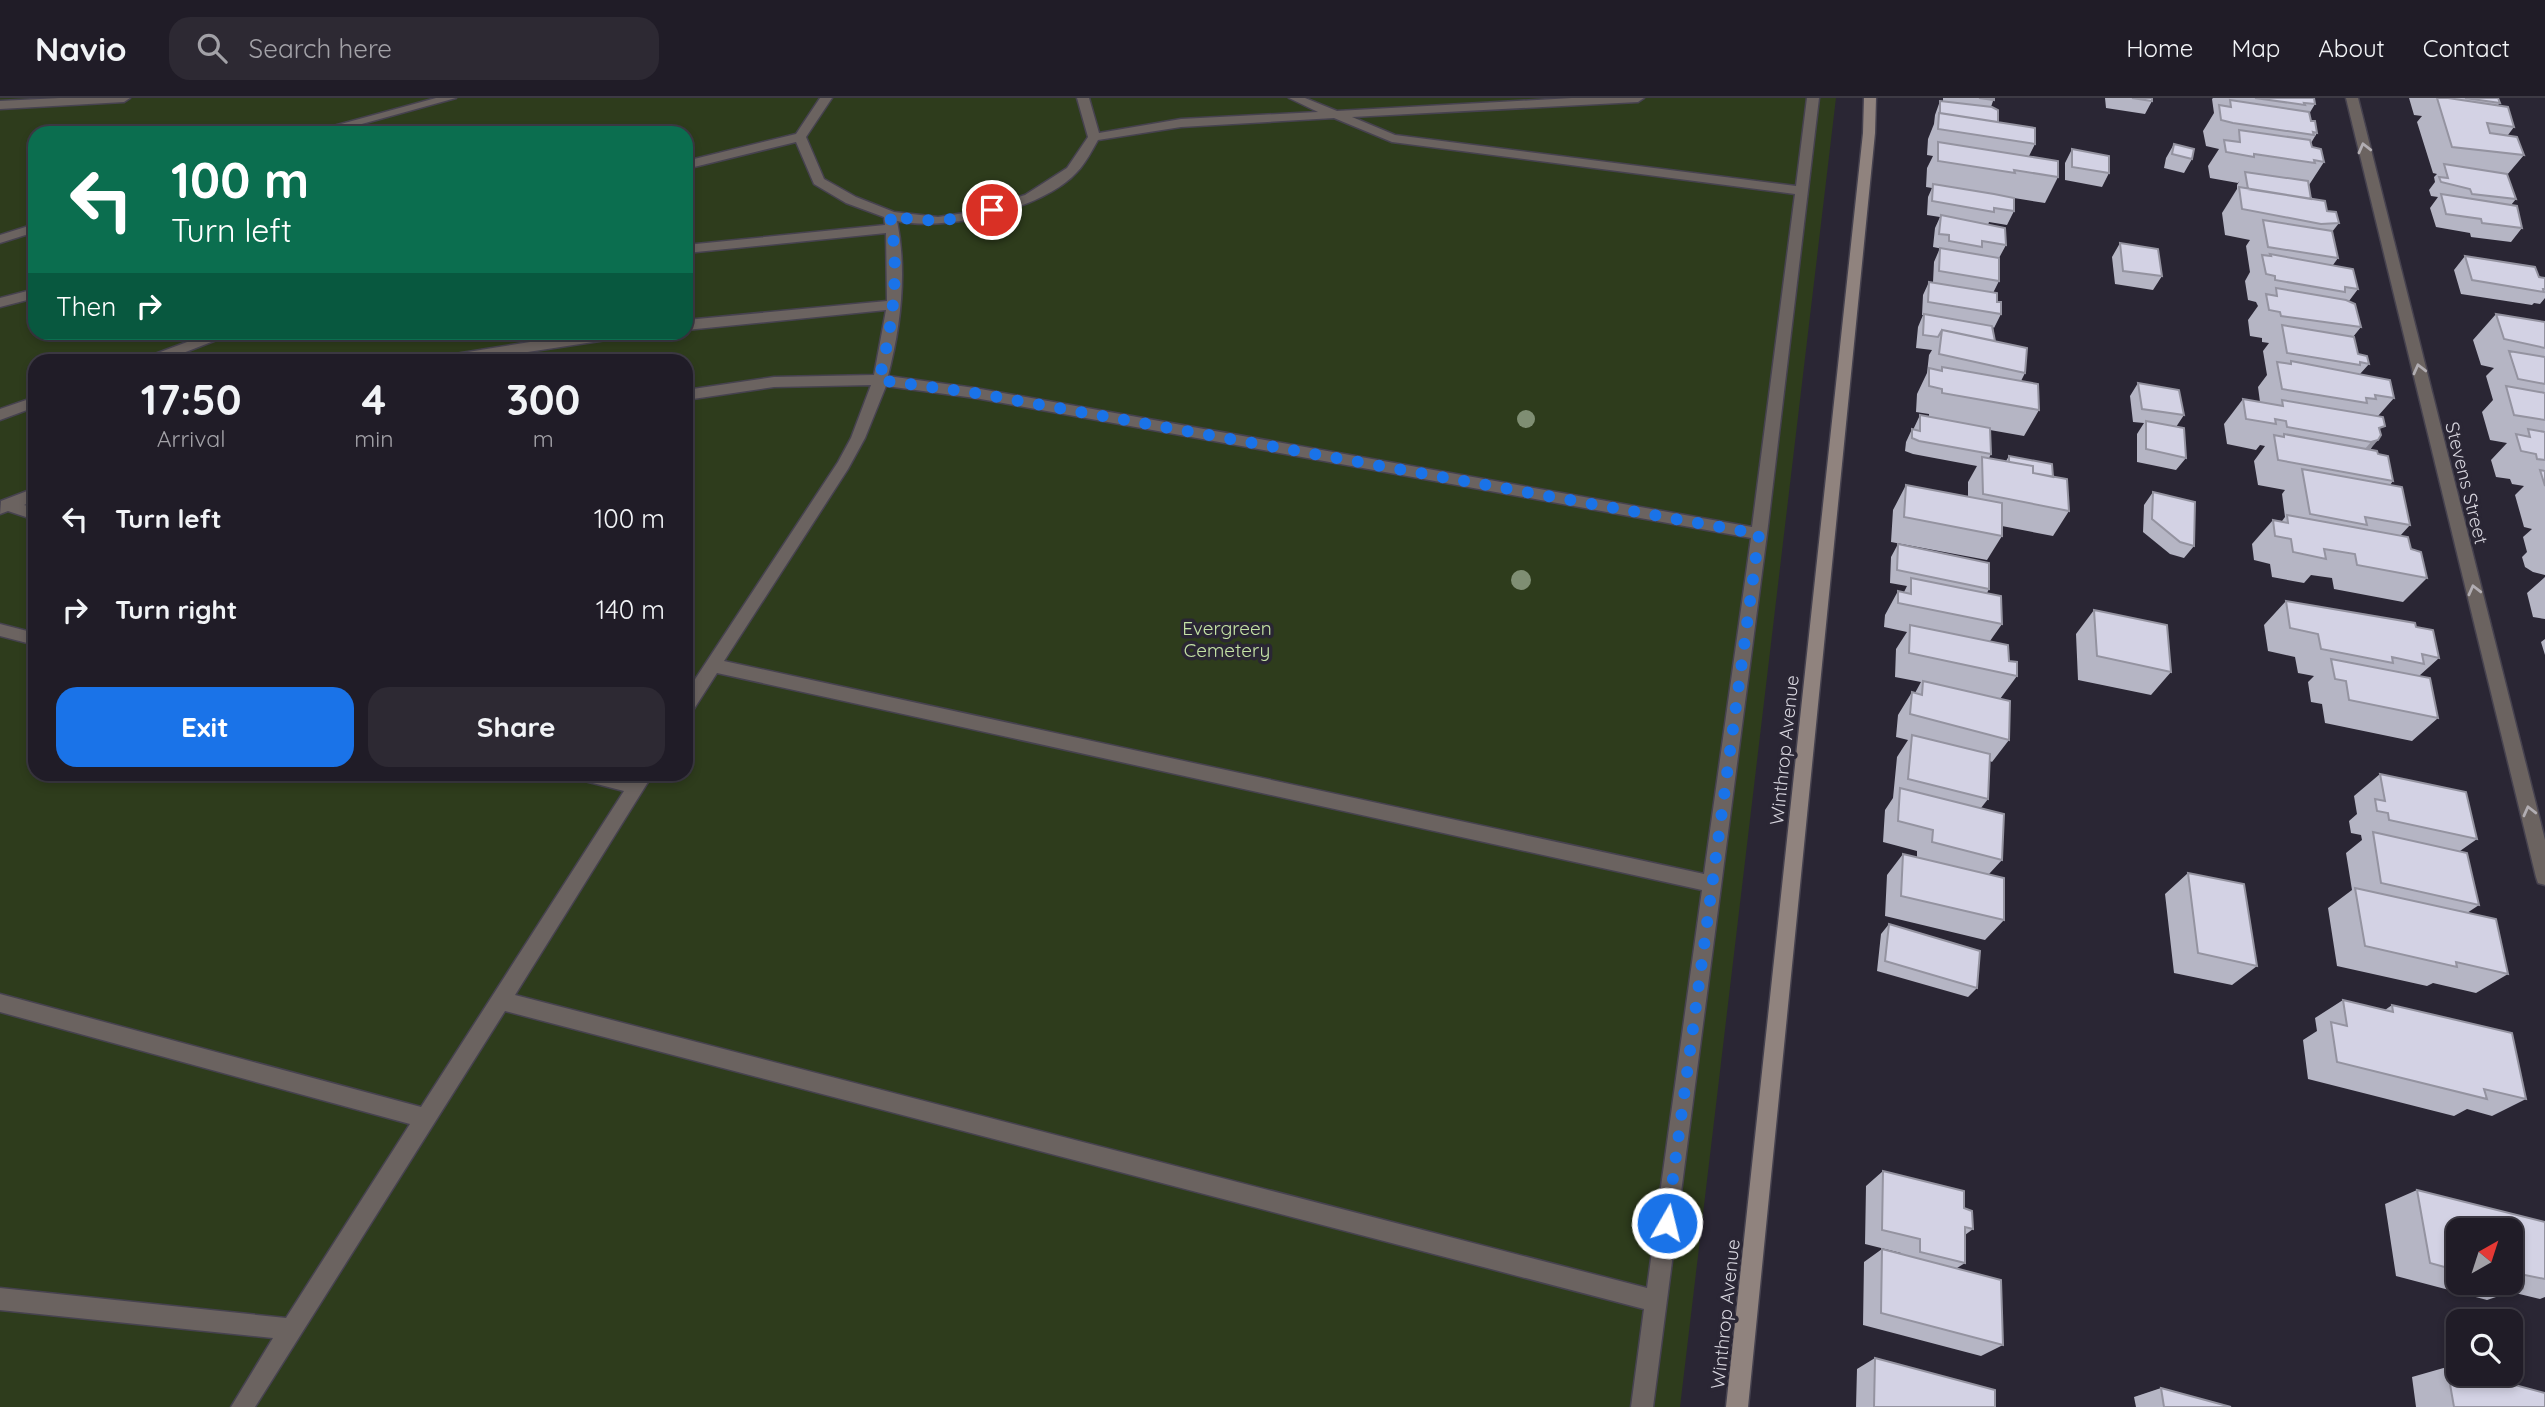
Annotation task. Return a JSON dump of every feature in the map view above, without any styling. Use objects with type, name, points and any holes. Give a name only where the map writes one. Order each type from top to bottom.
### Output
[{"type":"main road","name":"Winthrop Avenue","points":[[1737,1407],[1869,133],[1870,98]]},
{"type":"street","points":[[0,105],[124,98]]},
{"type":"street","points":[[341,126],[450,98]]},
{"type":"street","points":[[693,164],[800,137],[826,98]]},
{"type":"street","points":[[1083,98],[1094,137]]},
{"type":"street","points":[[1294,98],[1392,138],[1801,191]]},
{"type":"street","points":[[693,249],[891,221],[973,216],[1030,198],[1072,171],[1094,137],[1181,123],[1638,98]]},
{"type":"street","points":[[1642,1407],[1759,534],[1813,98]]},
{"type":"street","name":"Stevens Street","points":[[2352,98],[2545,877]]},
{"type":"street","points":[[800,137],[819,181],[891,221]]},
{"type":"street","points":[[693,696],[858,438],[879,380],[892,327],[896,290],[891,221]]},
{"type":"street","points":[[0,239],[28,230]]},
{"type":"street","points":[[0,303],[28,295]]},
{"type":"street","points":[[693,324],[894,305]]},
{"type":"street","points":[[169,354],[208,340]]},
{"type":"street","points":[[487,354],[575,340]]},
{"type":"street","points":[[693,394],[774,382],[879,380],[975,393],[1759,534]]},
{"type":"street","points":[[0,415],[28,405]]},
{"type":"street","points":[[3,506],[28,497]]},
{"type":"street","points":[[3,506],[28,512]]},
{"type":"street","points":[[0,630],[28,637]]},
{"type":"street","points":[[713,665],[1712,884]]},
{"type":"street","points":[[242,1407],[289,1329],[639,781]]},
{"type":"street","points":[[499,1000],[1656,1301]]},
{"type":"street","points":[[0,1003],[424,1118]]},
{"type":"street","points":[[0,1299],[289,1329]]},
{"type":"green space","name":"Evergreen Cemetery","points":[[0,98],[1836,98],[1680,1407],[0,1407]]},
{"type":"building","points":[[2255,98],[2314,98],[2315,104],[2304,103],[2305,105]]},
{"type":"building","points":[[2437,98],[2508,107],[2514,127],[2487,123],[2490,133],[2517,137],[2524,155],[2452,147]]},
{"type":"building","points":[[2465,98],[2498,98],[2500,103]]},
{"type":"building","points":[[2230,100],[2309,112],[2311,121],[2315,121],[2317,133],[2313,132],[2314,135],[2221,120],[2219,105],[2231,107]]},
{"type":"building","points":[[1940,101],[1992,107],[1998,110],[1998,122],[1940,113]]},
{"type":"building","points":[[1939,113],[2035,128],[2035,144],[1938,129]]},
{"type":"building","points":[[2239,130],[2310,140],[2312,147],[2321,149],[2324,162],[2254,154],[2254,157],[2226,152],[2224,140],[2240,142]]},
{"type":"building","points":[[1938,142],[2058,161],[2058,177],[1938,161]]},
{"type":"building","points":[[2174,144],[2194,149],[2192,159],[2172,154]]},
{"type":"building","points":[[2072,149],[2109,156],[2109,173],[2072,167]]},
{"type":"building","points":[[2444,164],[2507,174],[2516,199],[2472,194],[2470,189],[2441,182],[2439,177],[2448,178]]},
{"type":"building","points":[[2245,172],[2308,181],[2311,199],[2248,189]]},
{"type":"building","points":[[1933,184],[2014,198],[2014,211],[1994,208],[1994,212],[1932,201]]},
{"type":"building","points":[[2239,187],[2325,201],[2327,211],[2336,212],[2339,223],[2321,224],[2242,209]]},
{"type":"building","points":[[2441,194],[2517,206],[2522,228],[2482,223],[2481,219],[2446,214]]},
{"type":"building","points":[[1941,215],[2005,228],[2006,245],[1982,241],[1982,247],[1949,241],[1949,235],[1939,234]]},
{"type":"building","points":[[2263,220],[2332,231],[2338,258],[2268,247]]},
{"type":"building","points":[[2120,243],[2158,249],[2162,276],[2123,271]]},
{"type":"building","points":[[1940,248],[1999,258],[1999,281],[1939,271]]},
{"type":"building","points":[[2270,254],[2353,269],[2358,289],[2345,287],[2345,292],[2275,280],[2275,276],[2266,274],[2262,255],[2271,256]]},
{"type":"building","points":[[2465,256],[2535,267],[2539,277],[2545,278],[2544,292],[2472,280]]},
{"type":"building","points":[[1929,282],[1997,293],[1997,302],[2001,302],[2001,314],[1928,302]]},
{"type":"building","points":[[2276,288],[2346,300],[2355,304],[2361,327],[2281,316],[2280,312],[2269,310],[2266,294],[2277,296]]},
{"type":"building","points":[[1924,314],[1992,326],[1995,341],[1942,330],[1938,337],[1923,335]]},
{"type":"building","points":[[2496,314],[2545,322],[2545,348],[2504,339]]},
{"type":"building","points":[[2282,325],[2354,337],[2358,354],[2367,356],[2369,364],[2360,362],[2360,365],[2287,353]]},
{"type":"building","points":[[1942,330],[2027,348],[2025,373],[1939,354]]},
{"type":"building","points":[[2509,351],[2545,357],[2545,384],[2518,379]]},
{"type":"building","points":[[2291,361],[2390,380],[2394,398],[2375,395],[2376,399],[2366,398],[2367,403],[2282,389],[2277,362],[2291,364]]},
{"type":"building","points":[[1942,367],[2038,384],[2039,410],[1942,393],[1942,389],[1929,386],[1929,368],[1942,371]]},
{"type":"building","points":[[2138,383],[2179,390],[2184,415],[2142,409]]},
{"type":"building","points":[[2506,386],[2545,393],[2545,420],[2514,415]]},
{"type":"building","points":[[2243,399],[2283,406],[2282,400],[2383,417],[2385,426],[2379,428],[2381,435],[2378,440],[2371,442],[2287,427],[2286,421],[2275,419],[2276,424],[2246,419]]},
{"type":"building","points":[[1920,415],[1990,428],[1991,454],[1912,438],[1912,429],[1920,431]]},
{"type":"building","points":[[2146,421],[2184,428],[2186,458],[2146,449]]},
{"type":"building","points":[[2528,429],[2545,432],[2545,460],[2537,459],[2536,454],[2521,451],[2516,434],[2530,437]]},
{"type":"building","points":[[2284,434],[2377,451],[2378,454],[2388,456],[2393,481],[2278,460],[2274,435],[2284,437]]},
{"type":"building","points":[[2009,456],[2052,464],[2053,477],[2033,473],[2033,466],[2009,462]]},
{"type":"building","points":[[1982,457],[2033,466],[2033,473],[2067,479],[2069,511],[1983,494]]},
{"type":"building","points":[[2302,469],[2402,487],[2410,525],[2365,517],[2367,525],[2310,514]]},
{"type":"building","points":[[2540,470],[2545,471],[2545,486]]},
{"type":"building","points":[[1906,485],[2002,503],[2002,536],[1904,517]]},
{"type":"building","points":[[2153,492],[2195,502],[2194,546],[2180,542],[2152,519]]},
{"type":"building","points":[[2287,515],[2408,537],[2411,549],[2421,552],[2427,578],[2357,565],[2355,554],[2324,549],[2326,559],[2293,552],[2291,539],[2275,536],[2273,520],[2288,523]]},
{"type":"building","points":[[1898,544],[1989,563],[1989,589],[1897,570]]},
{"type":"building","points":[[1911,578],[2001,596],[2002,624],[1898,603],[1898,591],[1911,594]]},
{"type":"building","points":[[2286,601],[2415,623],[2416,627],[2433,630],[2439,658],[2422,654],[2424,664],[2392,657],[2393,663],[2321,649],[2318,634],[2290,628]]},
{"type":"building","points":[[2094,610],[2167,625],[2171,672],[2097,656]]},
{"type":"building","points":[[1910,625],[2008,645],[2009,661],[2017,662],[2017,676],[1909,653]]},
{"type":"building","points":[[2331,659],[2430,678],[2438,718],[2349,700],[2346,681],[2335,679]]},
{"type":"building","points":[[1923,681],[2010,701],[2009,740],[1910,714],[1912,692],[1922,695]]},
{"type":"building","points":[[1912,735],[1990,754],[1988,799],[1908,779]]},
{"type":"building","points":[[2380,774],[2466,792],[2477,839],[2389,820],[2388,813],[2377,811],[2375,799],[2385,801]]},
{"type":"building","points":[[1900,788],[2004,814],[2002,860],[1932,842],[1933,830],[1898,821]]},
{"type":"building","points":[[2373,832],[2467,853],[2479,905],[2381,883]]},
{"type":"building","points":[[1903,854],[2004,878],[2004,920],[1901,896]]},
{"type":"building","points":[[2188,873],[2244,884],[2257,966],[2198,953]]},
{"type":"building","points":[[2355,888],[2496,919],[2508,974],[2456,962],[2457,967],[2365,946]]},
{"type":"building","points":[[1889,924],[1980,951],[1977,988],[1885,961]]},
{"type":"building","points":[[2343,1000],[2393,1012],[2392,1005],[2512,1033],[2526,1099],[2484,1089],[2487,1099],[2337,1062],[2331,1022],[2347,1026]]},
{"type":"building","points":[[1883,1171],[1964,1191],[1964,1208],[1972,1211],[1973,1229],[1965,1227],[1965,1263],[1920,1252],[1920,1239],[1882,1230]]},
{"type":"building","points":[[2417,1190],[2545,1222],[2545,1279],[2524,1275],[2524,1218],[2446,1218],[2446,1267],[2430,1263]]},
{"type":"building","points":[[1882,1249],[2001,1280],[2003,1345],[1881,1313]]},
{"type":"building","points":[[1875,1358],[1995,1390],[1995,1407],[1874,1407]]},
{"type":"building","points":[[2450,1386],[2519,1386],[2545,1393],[2545,1407],[2454,1407]]},
{"type":"building","points":[[2161,1388],[2231,1407],[2164,1407]]},
{"type":"route","points":[[992,210],[938,221],[911,220],[890,215],[895,237],[896,290],[892,327],[879,380],[975,393],[1759,534],[1667,1223]]}]
